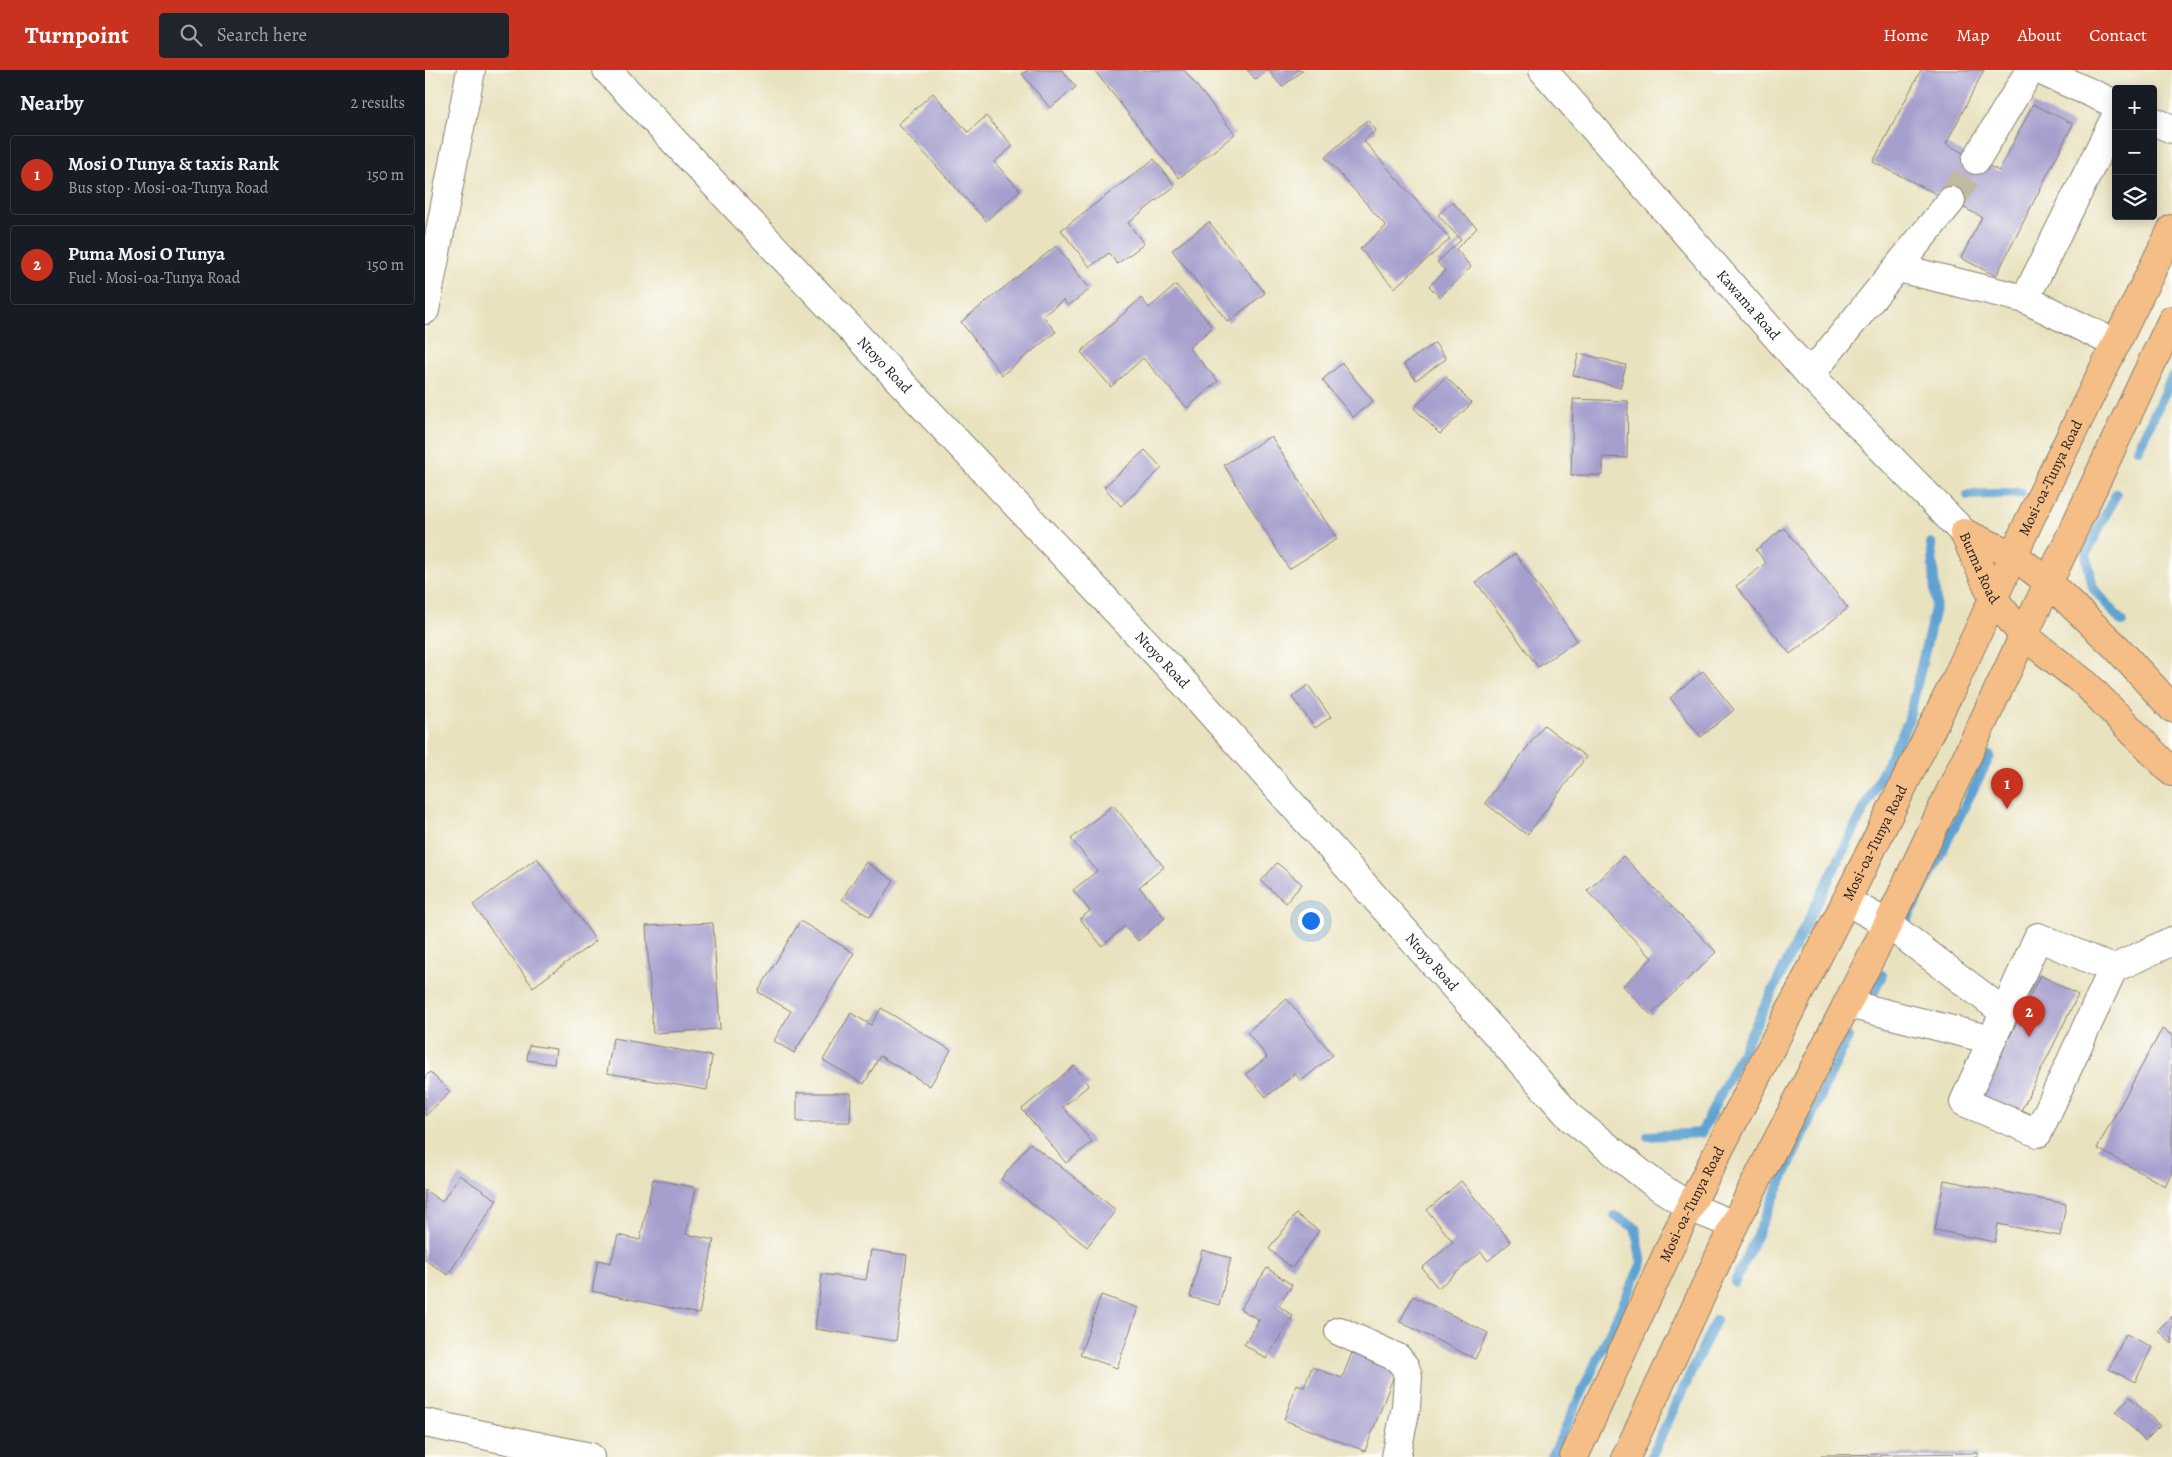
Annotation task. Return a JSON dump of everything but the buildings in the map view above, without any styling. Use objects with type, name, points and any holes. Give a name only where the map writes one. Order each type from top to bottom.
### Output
[{"type":"main road","name":"Mosi-oa-Tunya Road","points":[[1574,1457],[1690,1207],[1846,901],[1956,679],[2013,555],[2172,228]]},
{"type":"main road","points":[[1626,1457],[1734,1225],[1887,924],[2172,320]]},
{"type":"main road","name":"Burma Road","points":[[1964,533],[2013,555],[2048,582],[2117,648],[2172,708]]},
{"type":"main road","name":"Burma Road","points":[[1964,533],[1993,598],[2023,634],[2087,685],[2172,772]]},
{"type":"street","points":[[425,310],[471,70]]},
{"type":"street","name":"Ntoyo Road","points":[[607,70],[1186,685],[1571,1118],[1652,1182],[1690,1207],[1734,1225]]},
{"type":"street","name":"Kawama Road","points":[[1543,70],[1810,375],[1964,533]]},
{"type":"street","points":[[1976,160],[2030,70]]},
{"type":"street","points":[[2039,70],[2112,102]]},
{"type":"street","points":[[2157,123],[2172,129]]},
{"type":"street","points":[[2025,299],[2112,124]]},
{"type":"street","points":[[1810,375],[1951,201]]},
{"type":"street","points":[[1898,268],[2025,299],[2116,344]]},
{"type":"street","points":[[1846,901],[1887,924],[2005,1012]]},
{"type":"street","points":[[2113,970],[2038,937],[1964,1102],[2038,1133],[2113,970],[2172,940]]},
{"type":"street","points":[[1847,1004],[1992,1040]]},
{"type":"street","points":[[1339,1331],[1398,1358],[1405,1367],[1409,1376],[1406,1407],[1396,1457]]},
{"type":"street","points":[[425,1424],[590,1457]]},
{"type":"waterway","points":[[2138,449],[2172,377]]},
{"type":"waterway","points":[[1968,495],[2021,493]]},
{"type":"waterway","points":[[2116,494],[2086,554],[2093,588],[2122,622]]},
{"type":"waterway","points":[[1648,1136],[1701,1133],[1908,722],[1936,604],[1931,543]]},
{"type":"waterway","points":[[1905,924],[1990,756]]},
{"type":"waterway","points":[[1874,992],[1882,975]]},
{"type":"waterway","points":[[1735,1282],[1848,1037]]},
{"type":"waterway","points":[[1552,1457],[1642,1263],[1635,1227],[1615,1216]]},
{"type":"waterway","points":[[1651,1457],[1716,1320]]},
{"type":"tunnel","points":[[1951,201],[1976,160]]},
{"type":"place","name":"Mosi O Tunya & taxis Rank","points":[[2007,809]]},
{"type":"place","name":"Puma Mosi O Tunya","points":[[2029,1037]]}]
